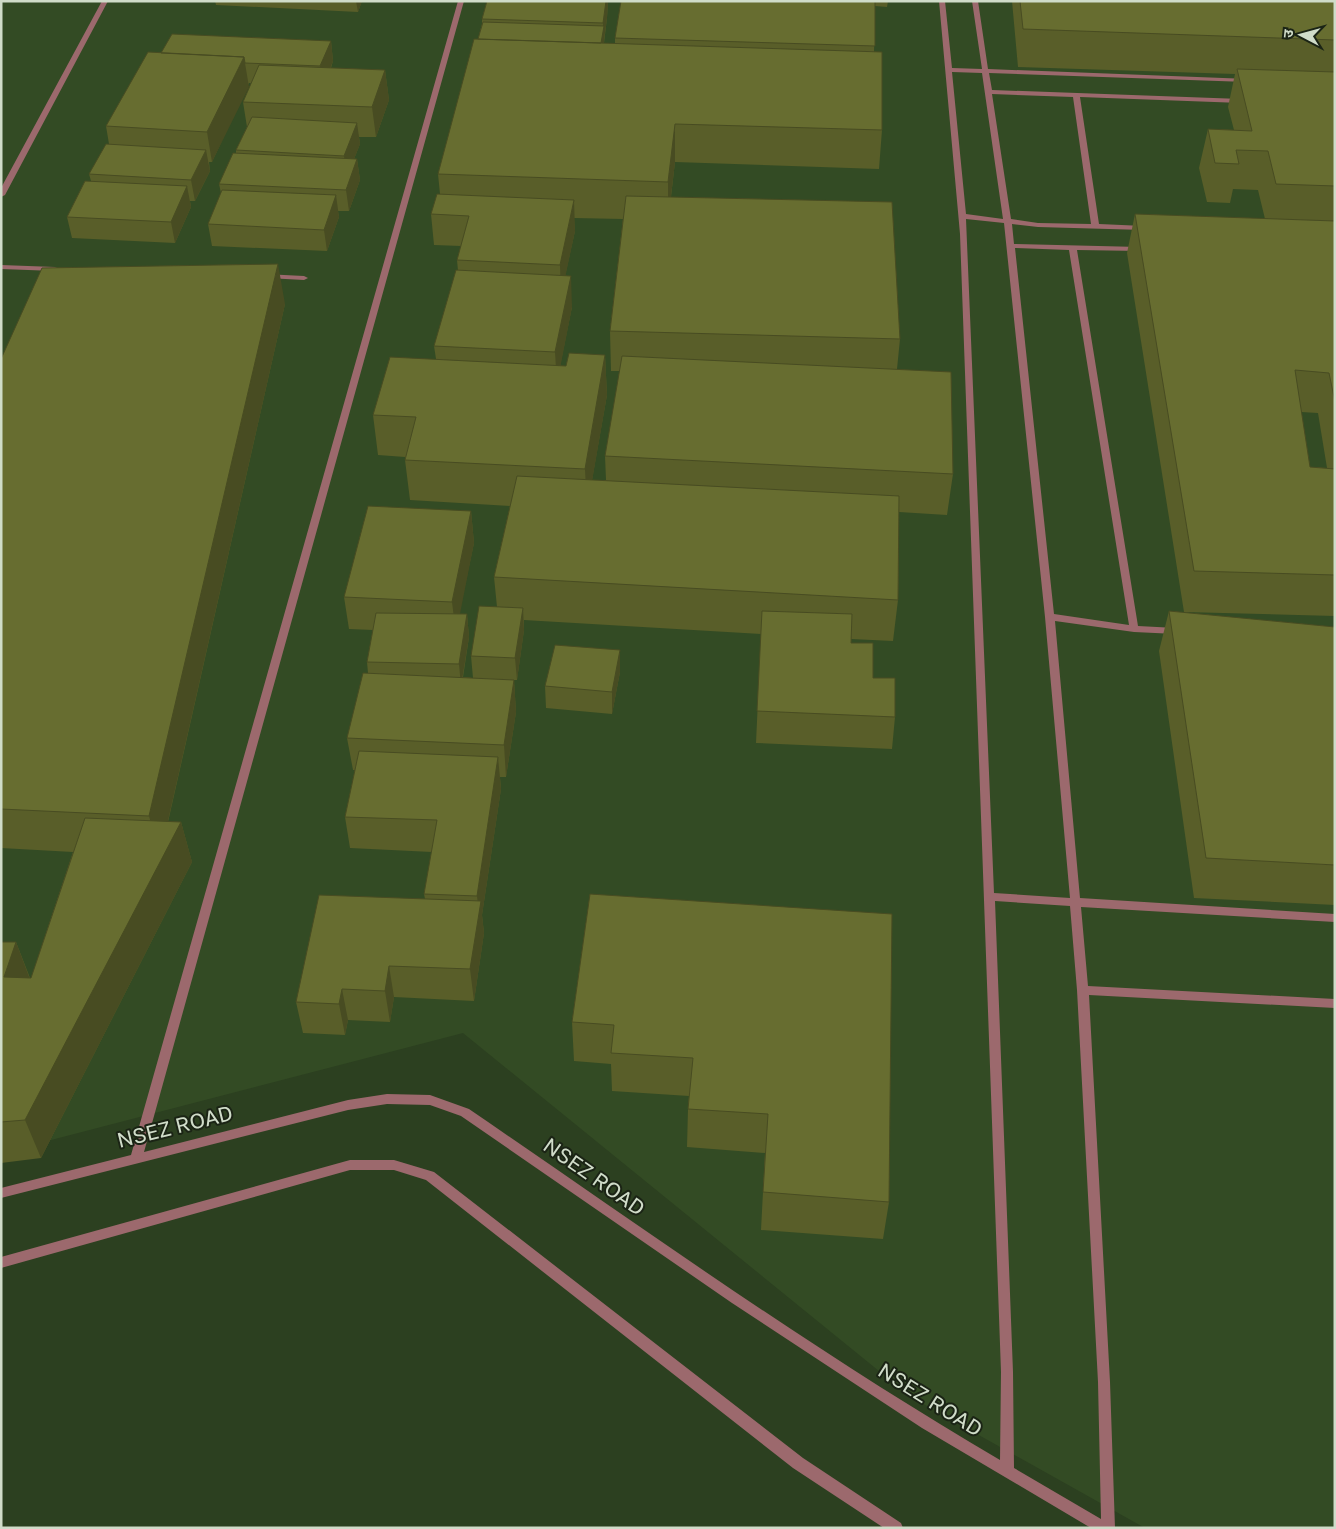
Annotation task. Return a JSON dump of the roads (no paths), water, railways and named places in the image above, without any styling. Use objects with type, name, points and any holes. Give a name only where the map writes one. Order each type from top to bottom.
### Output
[{"type":"street","points":[[1,196],[105,1]]},
{"type":"street","points":[[136,1158],[461,1]]},
{"type":"street","points":[[942,1],[963,216],[1007,1372],[1007,1471]]},
{"type":"street","points":[[976,1],[1011,246],[1050,617],[1083,990],[1104,1382],[1108,1528]]},
{"type":"street","points":[[948,70],[1255,80]]},
{"type":"street","points":[[988,92],[1245,101]]},
{"type":"street","points":[[1076,95],[1095,226]]},
{"type":"street","points":[[963,216],[1038,225],[1155,228]]},
{"type":"street","points":[[1011,246],[1150,250]]},
{"type":"street","points":[[1073,248],[1134,629]]},
{"type":"street","points":[[1,267],[60,269]]},
{"type":"street","points":[[255,276],[304,278]]},
{"type":"street","points":[[1050,617],[1134,629],[1182,632]]},
{"type":"street","points":[[990,897],[1335,918]]},
{"type":"street","points":[[1083,990],[1335,1004]]},
{"type":"street","name":"NSEZ ROAD","points":[[1,1193],[331,1109],[387,1099],[430,1100],[465,1112],[745,1305],[927,1424],[1104,1528]]},
{"type":"street","points":[[1,1263],[350,1165],[394,1165],[430,1176],[798,1463],[896,1528]]}]
